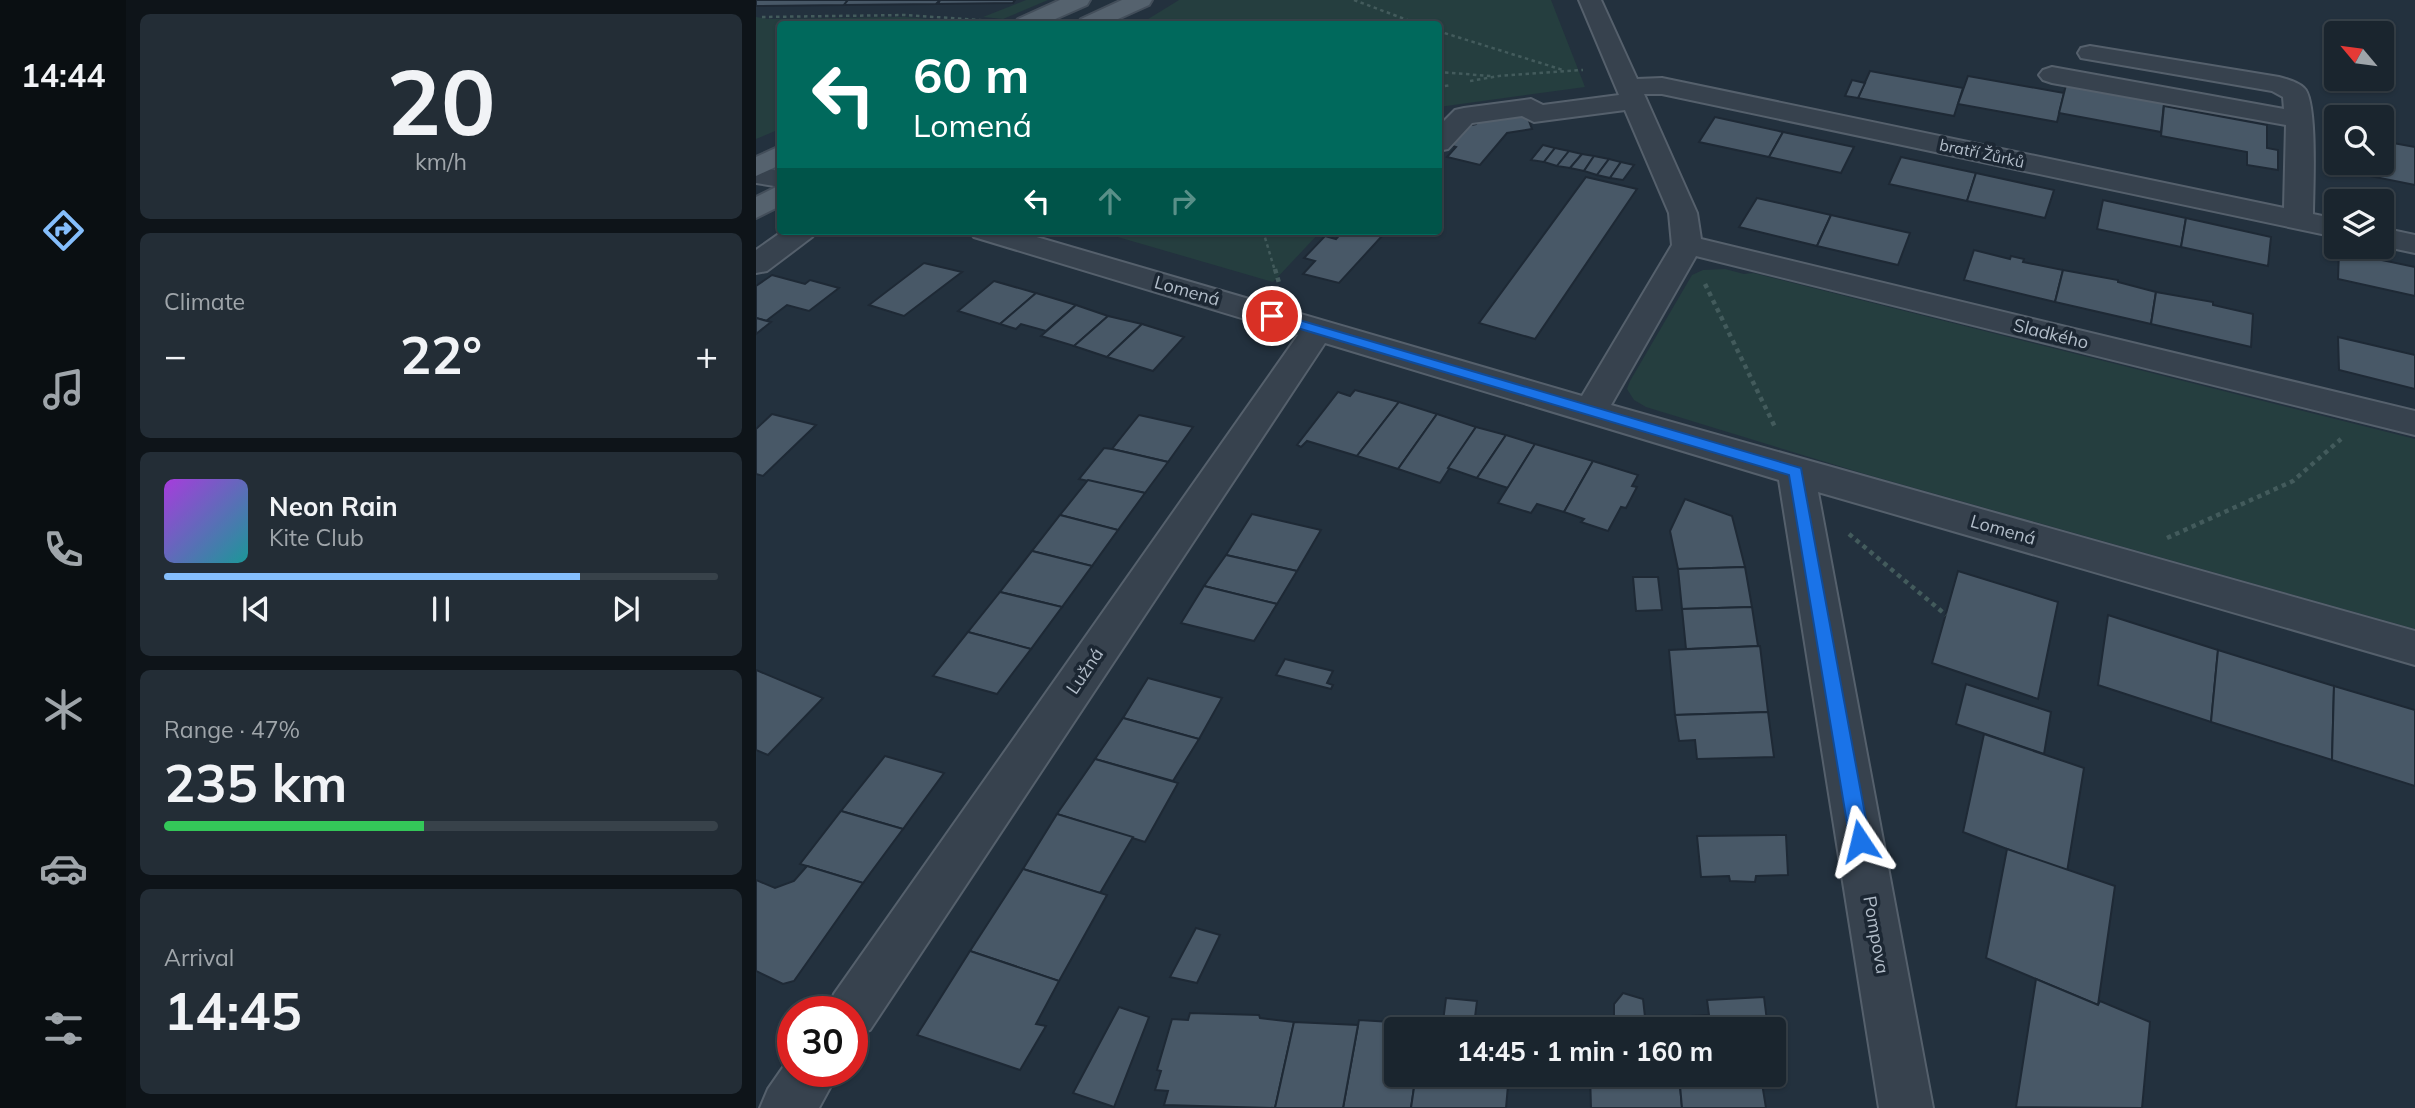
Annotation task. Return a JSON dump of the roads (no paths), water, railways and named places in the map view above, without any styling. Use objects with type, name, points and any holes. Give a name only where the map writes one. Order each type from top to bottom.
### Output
[{"type":"main road","points":[[1022,21],[1080,0]]},
{"type":"main road","points":[[1096,21],[1141,0]]},
{"type":"main road","points":[[756,168],[777,156]]},
{"type":"main road","points":[[756,209],[777,196]]},
{"type":"street","points":[[1590,0],[1683,213],[1687,245],[1591,411]]},
{"type":"street","points":[[2090,53],[2279,85],[2295,93],[2300,120],[2298,220]]},
{"type":"street","points":[[2052,75],[2300,120]]},
{"type":"street","name":"bratří Žůrků","points":[[1442,139],[1464,116],[1531,107],[1534,114],[1662,86],[2324,225]]},
{"type":"street","points":[[756,175],[777,178]]},
{"type":"street","points":[[756,264],[797,235]]},
{"type":"street","name":"Lomená","points":[[998,235],[1591,411],[1798,483],[2117,562],[2415,648]]},
{"type":"street","points":[[2394,240],[2415,244]]},
{"type":"street","name":"Sladkého","points":[[1687,245],[2415,423]]},
{"type":"street","name":"Lužná","points":[[863,996],[1308,327]]},
{"type":"street","name":"Pompova","points":[[1798,483],[1906,1108]]},
{"type":"street","points":[[756,1095],[784,1108],[800,1087]]}]
